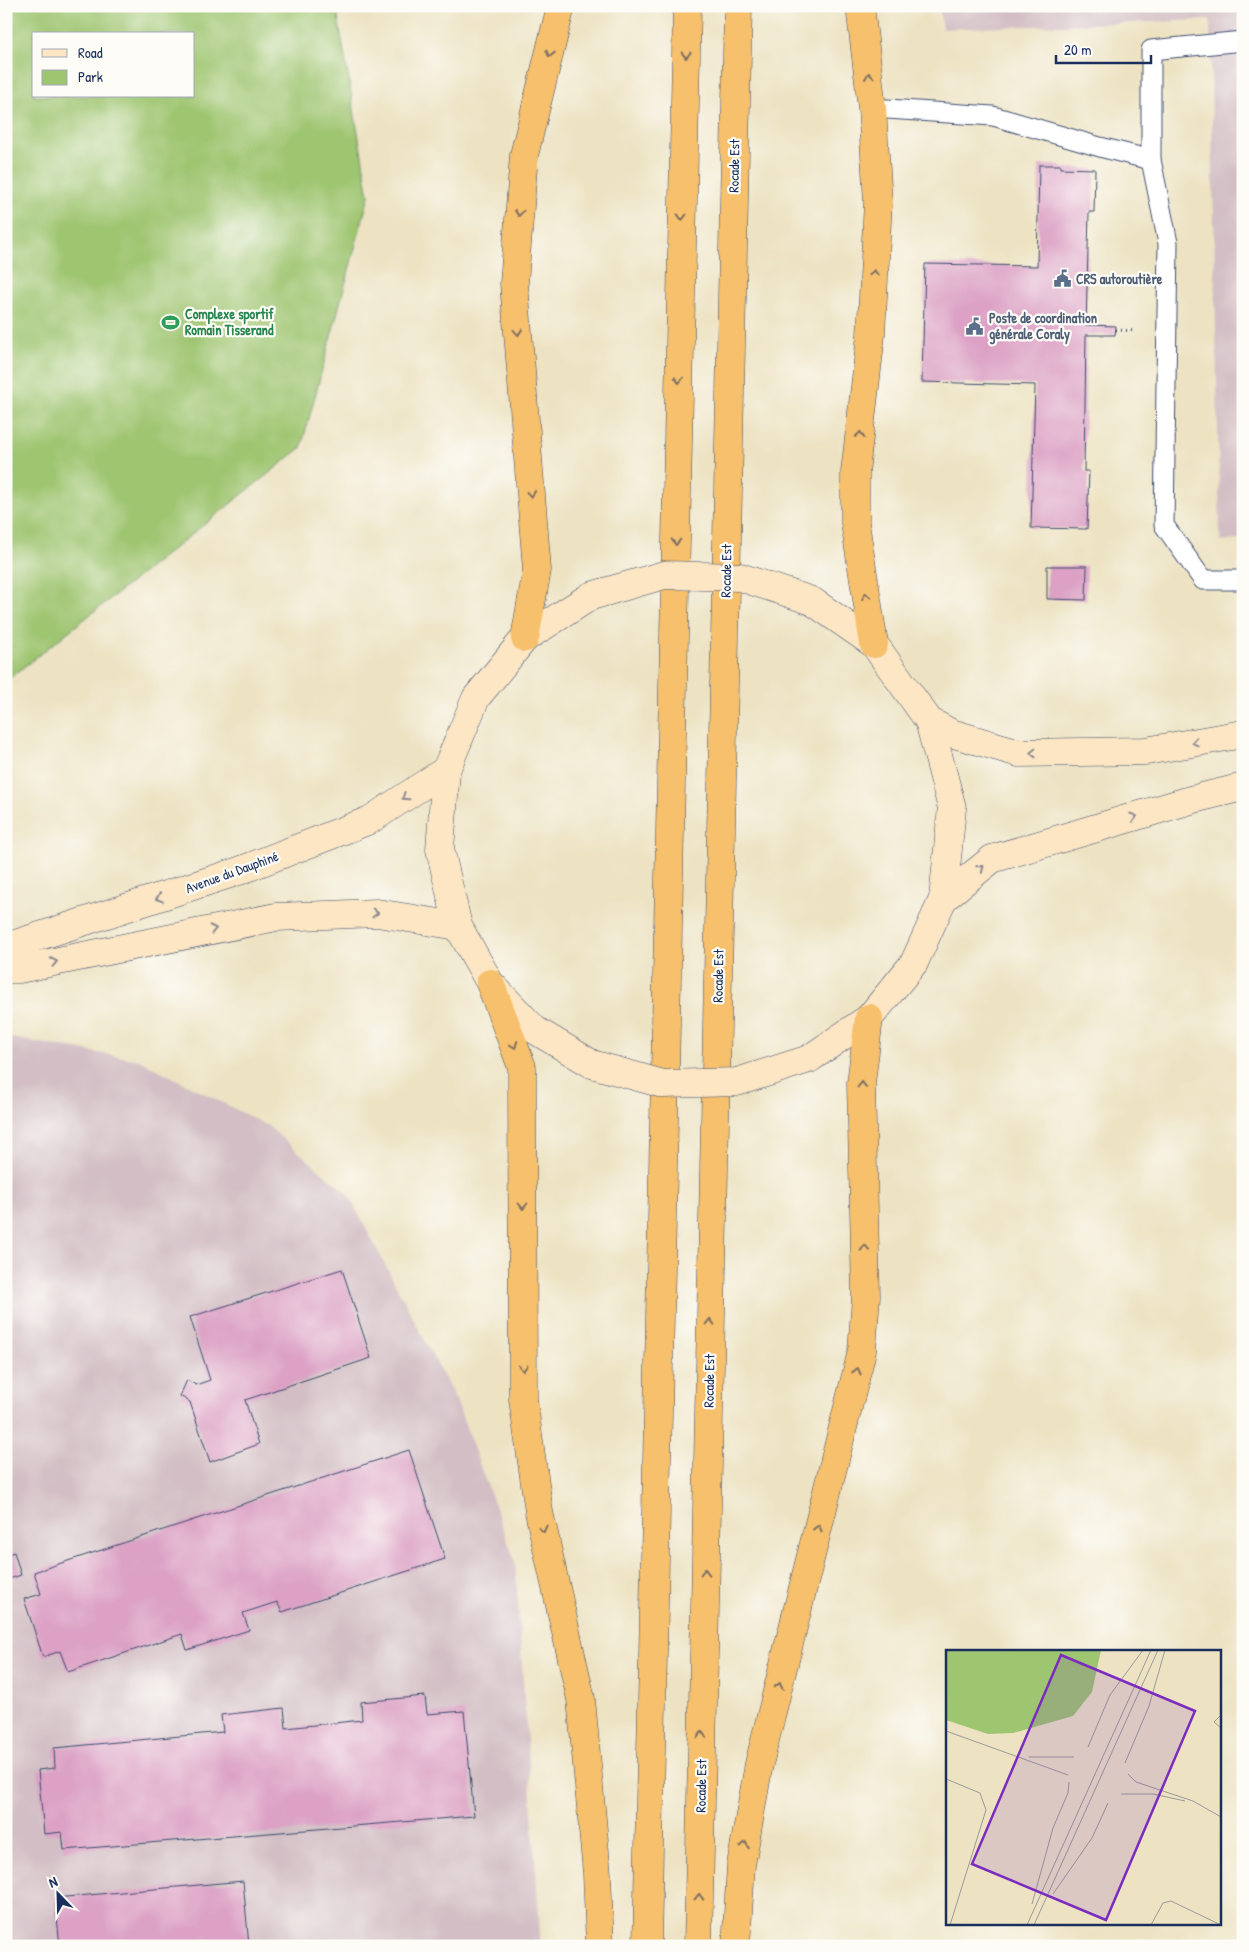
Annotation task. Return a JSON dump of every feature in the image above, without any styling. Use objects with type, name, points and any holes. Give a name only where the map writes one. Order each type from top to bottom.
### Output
[{"type":"highway","points":[[525,638],[537,570],[514,283],[524,155],[561,6]]},
{"type":"highway","points":[[647,1946],[687,6]]},
{"type":"highway","name":"Rocade Est","points":[[698,1946],[738,6]]},
{"type":"highway","points":[[860,6],[872,108],[877,211],[871,335],[855,472],[855,523],[874,644]]},
{"type":"highway","points":[[490,983],[522,1067],[523,1400],[539,1512],[581,1699],[597,1874],[600,1946]]},
{"type":"highway","points":[[736,1946],[741,1865],[759,1764],[862,1351],[866,1296],[861,1084],[869,1018]]},
{"type":"main road","points":[[664,575],[740,577],[812,601],[874,644],[928,721],[952,808],[943,899],[914,963],[869,1018],[808,1059],[737,1082],[663,1084],[592,1064],[535,1030],[490,983],[458,926],[440,849],[446,770],[476,698],[525,638],[591,596],[664,575]]},
{"type":"main road","points":[[928,721],[951,733],[1019,753],[1146,751],[1243,734]]},
{"type":"main road","name":"Avenue du Dauphiné","points":[[6,947],[239,871],[370,820],[446,770]]},
{"type":"main road","points":[[943,899],[992,859],[1194,799],[1243,787]]},
{"type":"main road","points":[[6,969],[19,969],[276,917],[377,913],[458,926]]},
{"type":"lane","points":[[1243,41],[1151,50],[1151,160],[1168,243],[1164,525],[1203,580],[1243,580]]},
{"type":"lane","points":[[872,108],[993,116],[1151,160]]},
{"type":"shaded area","points":[[939,6],[1243,6],[1243,540],[1220,541],[1210,20],[942,29]]},
{"type":"shaded area","points":[[6,1037],[139,1060],[268,1126],[348,1194],[456,1400],[515,1561],[541,1946],[6,1946]]},
{"type":"green space","name":"Complexe sportif Romain Tisserand","points":[[6,6],[336,6],[369,196],[301,448],[6,681]]},
{"type":"building","points":[[1039,165],[1061,165],[1061,168],[1095,169],[1094,212],[1089,212],[1086,325],[1116,326],[1115,335],[1086,335],[1084,471],[1089,471],[1087,529],[1031,528],[1035,385],[922,382],[925,264],[1037,266]]},
{"type":"building","points":[[1047,566],[1087,566],[1086,600],[1047,599]]},
{"type":"building","points":[[342,1269],[371,1358],[245,1400],[259,1444],[210,1462],[190,1402],[180,1396],[187,1380],[196,1385],[210,1380],[190,1317]]},
{"type":"building","points":[[409,1450],[445,1559],[282,1612],[277,1602],[243,1613],[249,1630],[187,1650],[182,1634],[68,1672],[60,1651],[43,1657],[24,1599],[41,1594],[34,1572]]},
{"type":"building","points":[[14,1552],[21,1575],[6,1580],[6,1555]]},
{"type":"building","points":[[425,1696],[427,1714],[464,1711],[474,1816],[64,1850],[62,1832],[44,1834],[38,1770],[55,1768],[54,1748],[223,1732],[221,1715],[284,1708],[286,1728],[362,1720],[361,1702]]},
{"type":"building","points":[[243,1881],[249,1946],[60,1946],[55,1898]]},
{"type":"place","name":"CRS autoroutière","points":[[1062,279]]},
{"type":"place","name":"Complexe sportif Romain Tisserand","points":[[171,322]]},
{"type":"place","name":"Poste de coordination générale Coraly","points":[[975,326]]}]
